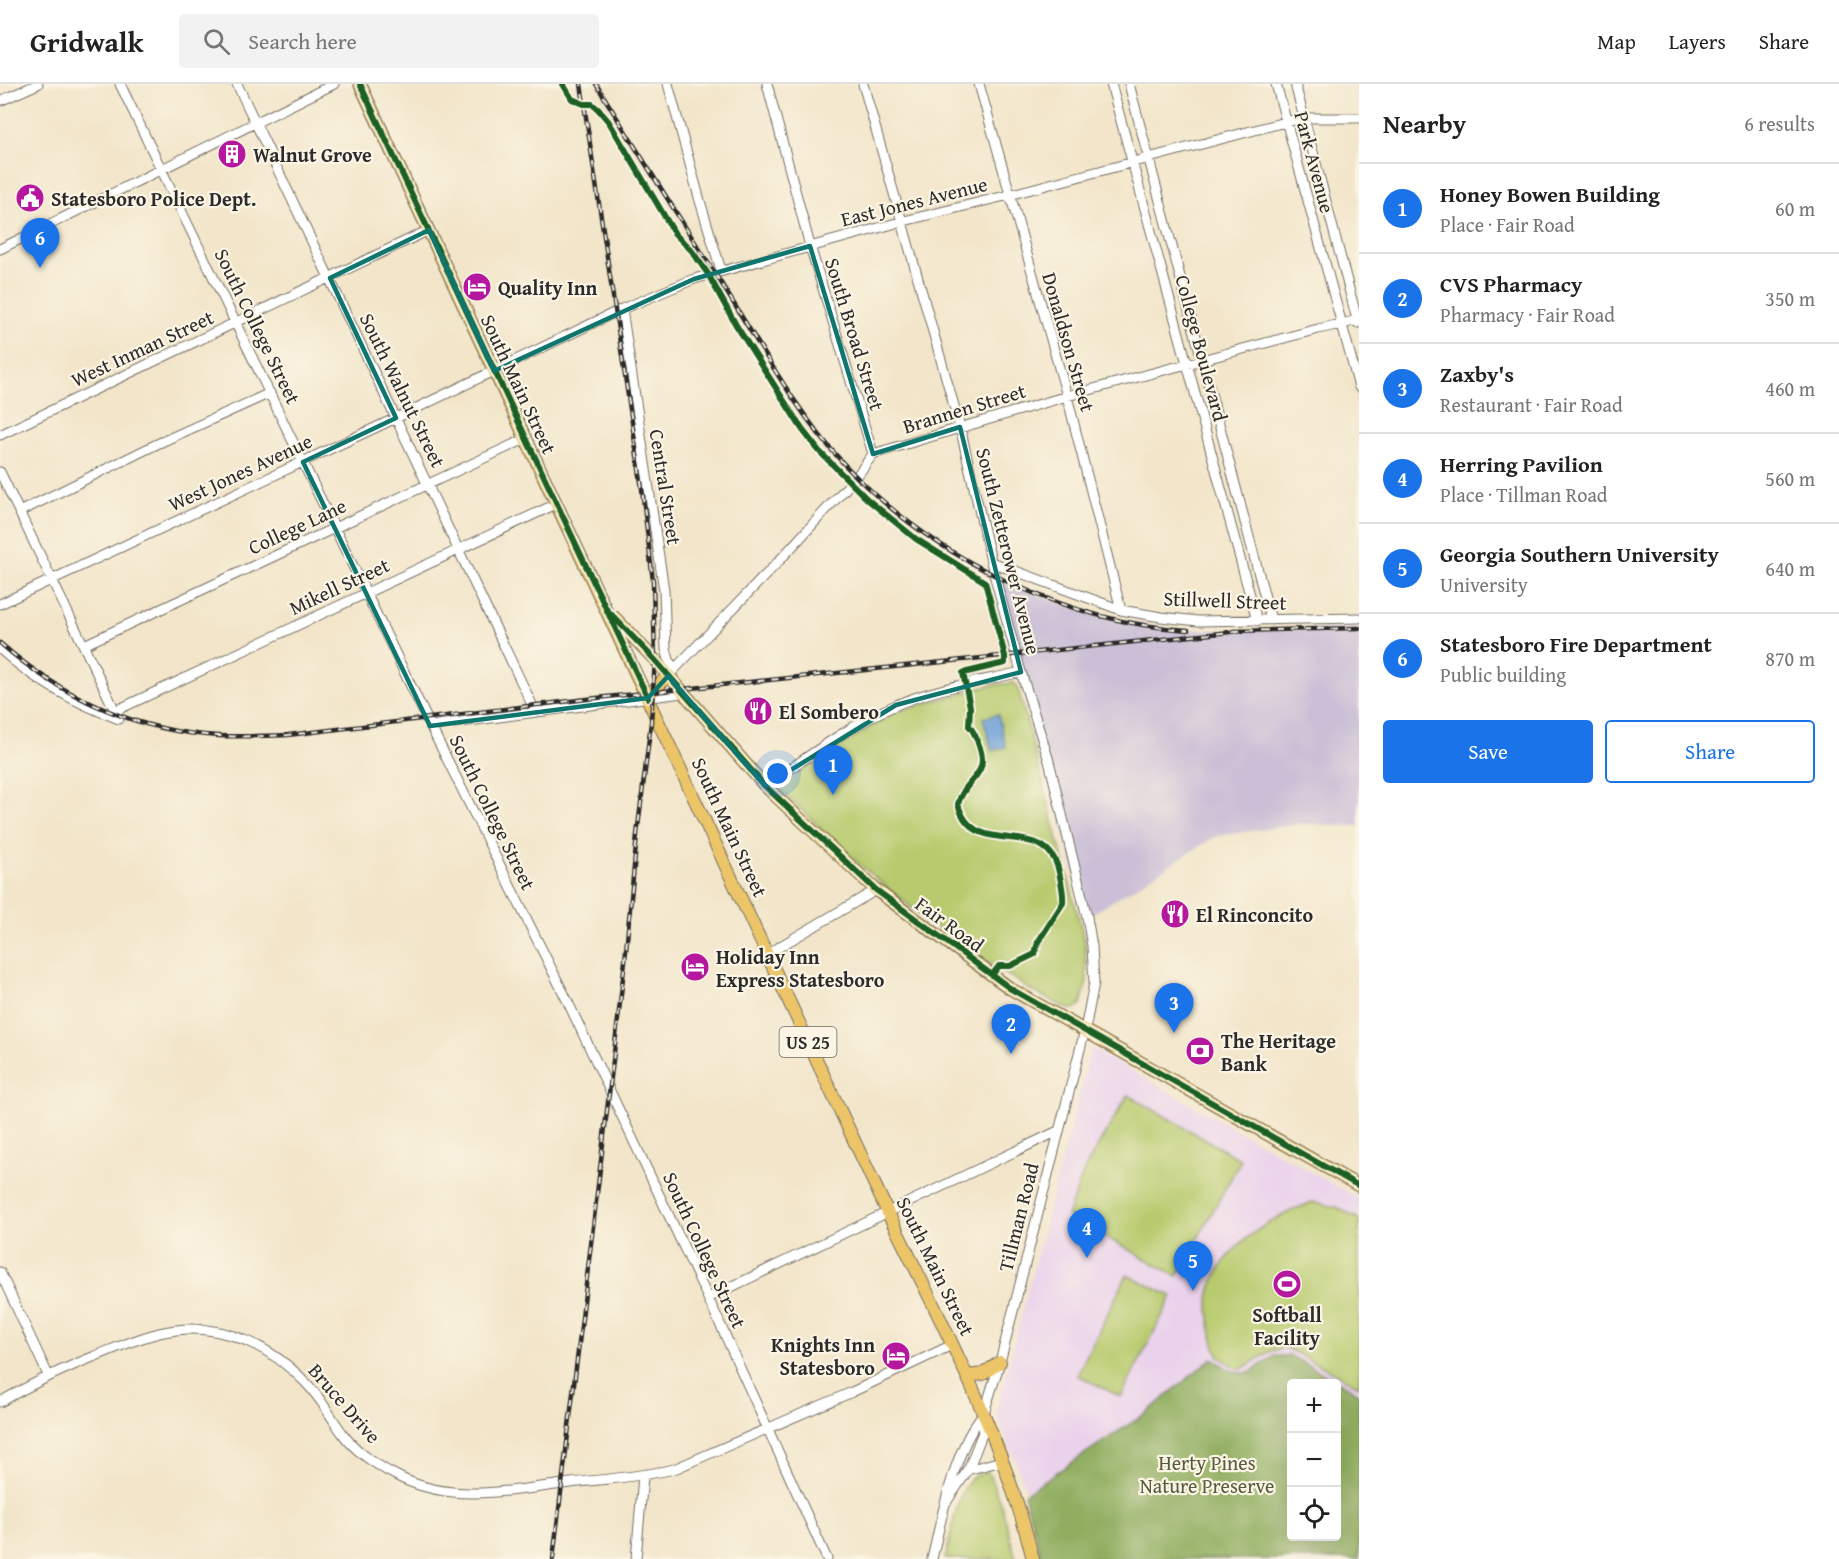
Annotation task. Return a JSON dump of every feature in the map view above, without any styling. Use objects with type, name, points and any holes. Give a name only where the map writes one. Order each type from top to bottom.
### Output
[{"type":"main road","name":"South Main Street","points":[[360,84],[888,1214],[984,1413],[1024,1524],[1033,1559]]},
{"type":"main road","name":"Fair Road","points":[[607,610],[672,672],[682,693],[765,786],[876,890],[1011,989],[1359,1185]]},
{"type":"main road","points":[[647,696],[672,672]]},
{"type":"main road","points":[[967,1376],[979,1376],[1000,1362]]},
{"type":"street","points":[[0,101],[38,84]]},
{"type":"street","name":"South College Street","points":[[120,84],[430,726],[566,999],[708,1298],[827,1559]]},
{"type":"street","name":"South Walnut Street","points":[[237,84],[535,711]]},
{"type":"street","points":[[0,249],[334,84]]},
{"type":"street","points":[[668,84],[721,270]]},
{"type":"street","name":"South Broad Street","points":[[767,84],[810,246],[873,454]]},
{"type":"street","name":"South Zetterower Avenue","points":[[863,84],[900,222],[960,428],[991,562],[1021,672],[1049,761],[1090,930],[1094,983],[1085,1030]]},
{"type":"street","name":"Donaldson Street","points":[[979,84],[1067,396],[1121,610]]},
{"type":"street","name":"College Boulevard","points":[[1111,84],[1257,621]]},
{"type":"street","name":"College Boulevard","points":[[1129,84],[1271,620]]},
{"type":"street","name":"Park Avenue","points":[[1276,84],[1359,387]]},
{"type":"street","name":"Park Avenue","points":[[1295,84],[1358,322]]},
{"type":"street","name":"East Jones Avenue","points":[[494,371],[622,309],[721,270],[1285,122],[1304,118],[1359,118]]},
{"type":"street","name":"West Inman Street","points":[[0,435],[429,230]]},
{"type":"street","name":"Central Street","points":[[622,309],[664,590],[666,649],[672,672]]},
{"type":"street","name":"Brannen Street","points":[[873,454],[1067,396],[1342,324],[1358,322]]},
{"type":"street","name":"West Jones Avenue","points":[[0,604],[494,371]]},
{"type":"street","points":[[19,512],[157,444],[270,393]]},
{"type":"street","name":"College Lane","points":[[84,645],[525,439]]},
{"type":"street","points":[[672,672],[834,501],[873,454]]},
{"type":"street","points":[[0,472],[117,715]]},
{"type":"street","name":"Mikell Street","points":[[117,715],[137,701],[556,504]]},
{"type":"street","name":"Stillwell Street","points":[[991,562],[1121,610],[1161,617],[1198,621],[1359,618]]},
{"type":"street","points":[[0,650],[41,682],[82,704],[117,715]]},
{"type":"street","points":[[765,786],[867,720],[896,705],[943,689],[1021,672]]},
{"type":"street","points":[[430,726],[682,693]]},
{"type":"street","points":[[767,954],[876,890]]},
{"type":"street","name":"Tillman Road","points":[[945,1504],[968,1470],[983,1432],[984,1413],[1000,1362],[1085,1030]]},
{"type":"street","points":[[708,1298],[1058,1131]]},
{"type":"street","points":[[0,1272],[48,1375]]},
{"type":"street","name":"Bruce Drive","points":[[0,1402],[48,1375],[156,1335],[177,1330],[218,1331],[239,1338],[274,1355],[308,1385],[348,1440],[372,1461],[399,1478],[427,1488],[453,1493],[506,1492],[643,1476],[674,1469],[952,1345]]},
{"type":"street","name":"Tillman Road","points":[[932,1559],[957,1465],[974,1425],[984,1413]]},
{"type":"street","points":[[957,1465],[968,1470],[1002,1461]]},
{"type":"street","points":[[636,1559],[643,1476]]},
{"type":"highlighted area","points":[[429,230],[494,371],[694,279],[810,246],[873,454],[960,427],[1021,672],[896,705],[765,786],[668,676],[648,698],[430,726],[303,462],[396,418],[330,278]]},
{"type":"shaded area","points":[[994,574],[1038,595],[1068,606],[1102,616],[1171,629],[1240,631],[1359,628],[1359,826],[1301,824],[1216,836],[1087,917]]},
{"type":"shaded area","points":[[1091,1048],[1359,1199],[1359,1559],[1048,1559],[1023,1481],[996,1412]]},
{"type":"green space","points":[[1014,683],[1018,688],[1085,942],[1087,981],[1081,1004],[1075,1009],[1068,1009],[1032,991],[930,923],[860,865],[777,787],[894,712],[992,685]]},
{"type":"green space","points":[[1128,1095],[1241,1160],[1177,1276],[1067,1216],[1085,1168]]},
{"type":"green space","name":"Softball Facility","points":[[1313,1202],[1336,1207],[1359,1219],[1359,1386],[1285,1347],[1269,1352],[1240,1370],[1220,1357],[1213,1338],[1209,1299],[1222,1265],[1234,1250],[1263,1226]]},
{"type":"green space","points":[[1127,1275],[1172,1296],[1121,1397],[1077,1375]]},
{"type":"green space","name":"Herty Pines Nature Preserve","points":[[1274,1356],[1291,1356],[1333,1379],[1287,1379],[1287,1541],[1341,1541],[1341,1383],[1359,1393],[1359,1559],[1042,1559],[1024,1494],[1145,1414],[1212,1358],[1238,1373],[1249,1372]]},
{"type":"green space","points":[[988,1472],[1001,1504],[1016,1559],[945,1559],[964,1490],[972,1478]]},
{"type":"water","points":[[998,714],[1006,747],[992,751],[983,718]]},
{"type":"railway","points":[[553,1559],[625,961],[651,722],[655,660],[653,581],[642,489],[581,84]]},
{"type":"railway","points":[[596,84],[791,395],[825,442],[878,497],[957,555],[1047,598],[1093,614],[1141,625],[1188,630]]},
{"type":"railway","points":[[1233,631],[1359,628]]},
{"type":"railway","points":[[0,643],[49,680],[75,695],[130,719],[189,733],[245,736],[288,735],[587,699],[1240,631]]},
{"type":"cycle path","points":[[360,84],[648,698]]},
{"type":"cycle path","points":[[563,84],[572,99],[584,104],[592,104],[609,122],[675,234],[692,251],[708,274],[736,325],[802,429],[819,451],[867,499],[916,539],[985,582],[1005,663],[963,673],[970,707],[969,726],[976,736],[982,758],[979,772],[961,795],[958,804],[966,821],[979,831],[994,836],[1026,840],[1040,845],[1052,855],[1059,872],[1063,899],[1063,903],[1038,942],[1035,954],[1010,966],[999,966],[992,975]]},
{"type":"cycle path","points":[[607,610],[655,660],[765,786],[876,890],[1011,989],[1359,1186]]},
{"type":"place","name":"Walnut Grove","points":[[232,154]]},
{"type":"place","name":"Statesboro Police Dept.","points":[[30,198]]},
{"type":"place","name":"Statesboro Fire Department","points":[[40,268]]},
{"type":"place","name":"Quality Inn","points":[[477,287]]},
{"type":"place","name":"El Sombero","points":[[758,711]]},
{"type":"place","name":"Honey Bowen Building","points":[[833,795]]},
{"type":"place","name":"El Rinconcito","points":[[1175,914]]},
{"type":"place","name":"Holiday Inn Express Statesboro","points":[[695,967]]},
{"type":"place","name":"Zaxby's","points":[[1174,1033]]},
{"type":"place","name":"The Heritage Bank","points":[[1200,1051]]},
{"type":"place","name":"CVS Pharmacy","points":[[1011,1054]]},
{"type":"place","name":"Herring Pavilion","points":[[1087,1258]]},
{"type":"place","name":"Softball Facility","points":[[1287,1284]]},
{"type":"place","name":"Georgia Southern University","points":[[1193,1291]]},
{"type":"place","name":"Knights Inn Statesboro","points":[[896,1356]]}]
